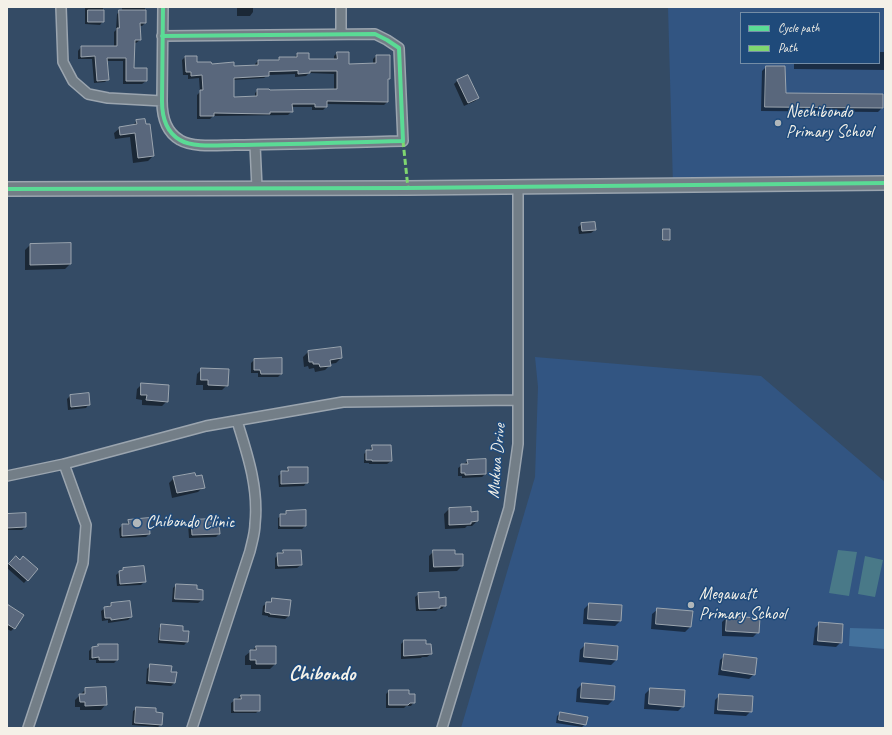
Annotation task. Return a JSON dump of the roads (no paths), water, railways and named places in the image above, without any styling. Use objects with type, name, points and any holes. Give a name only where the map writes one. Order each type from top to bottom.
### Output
[{"type":"street","points":[[61,7],[63,62],[73,81],[88,94],[108,98],[162,101]]},
{"type":"street","points":[[162,36],[375,34],[399,48],[403,141],[254,145],[192,144],[180,140],[169,130],[162,115],[162,36],[163,7]]},
{"type":"street","points":[[341,7],[341,34]]},
{"type":"street","points":[[254,145],[257,188]]},
{"type":"street","points":[[7,189],[518,187],[885,183]]},
{"type":"street","name":"Mukwa Drive","points":[[442,728],[509,508],[518,444],[518,187]]},
{"type":"street","points":[[7,476],[64,464],[206,426],[343,402],[517,400]]},
{"type":"street","points":[[192,728],[250,551],[255,523],[255,498],[250,462],[237,420]]},
{"type":"street","points":[[28,728],[83,563],[86,525],[64,464]]},
{"type":"place","name":"Nechibondo Primary School","points":[[778,123]]},
{"type":"place","name":"Chibondo Clinic","points":[[137,523]]},
{"type":"place","name":"Megawatt Primary School","points":[[691,605]]},
{"type":"district","name":"Chibondo","points":[[322,674]]}]
